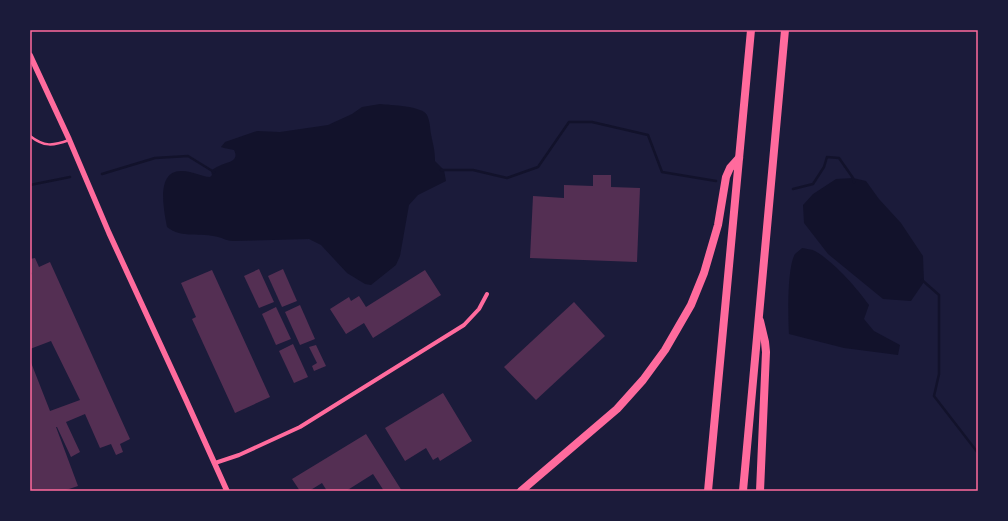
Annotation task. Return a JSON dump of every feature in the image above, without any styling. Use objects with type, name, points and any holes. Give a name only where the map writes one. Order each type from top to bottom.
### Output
[{"type":"highway","points":[[708,491],[750,30]]},
{"type":"highway","points":[[743,491],[785,30]]},
{"type":"highway","points":[[522,491],[618,409],[643,380],[665,350],[691,305],[704,272],[718,226],[726,177],[730,168],[739,158]]},
{"type":"highway","points":[[759,315],[766,342],[760,491]]},
{"type":"street","points":[[30,55],[227,491]]},
{"type":"street","points":[[215,463],[240,454],[300,427],[359,391],[464,325],[478,310],[487,294]]},
{"type":"lane","points":[[30,136],[38,142],[46,145],[54,145],[69,139]]},
{"type":"shaded area","points":[[380,104],[413,108],[424,112],[427,115],[434,147],[435,161],[444,170],[446,181],[418,195],[409,205],[400,256],[396,265],[371,285],[365,284],[347,273],[321,245],[309,239],[231,241],[220,237],[179,233],[167,227],[163,193],[168,177],[173,172],[190,172],[210,177],[212,175],[211,171],[218,166],[232,161],[235,157],[234,150],[221,147],[225,142],[257,131],[280,132],[328,125],[352,114],[362,107]]},
{"type":"shaded area","points":[[853,178],[866,181],[879,199],[901,223],[923,256],[924,282],[911,301],[883,299],[828,254],[804,223],[803,205],[813,194],[836,179]]},
{"type":"shaded area","points":[[802,248],[813,250],[822,255],[851,283],[869,305],[864,319],[874,331],[900,345],[898,355],[844,348],[789,334],[789,281],[792,261],[795,254]]},
{"type":"building","points":[[593,175],[611,175],[611,187],[640,188],[637,262],[530,258],[533,196],[564,198],[564,185],[593,186]]},
{"type":"building","points":[[35,258],[39,267],[50,262],[130,439],[120,444],[123,452],[116,455],[111,444],[100,448],[85,414],[66,422],[80,452],[71,457],[56,427],[78,486],[63,491],[30,491],[30,360],[50,411],[80,400],[51,341],[30,349],[30,275],[32,274],[30,270],[30,259]]},
{"type":"building","points":[[259,269],[274,302],[259,308],[244,276]]},
{"type":"building","points":[[283,269],[297,301],[282,307],[268,276]]},
{"type":"building","points":[[212,270],[270,397],[235,413],[192,319],[196,317],[181,283]]},
{"type":"building","points":[[425,270],[441,295],[373,338],[364,323],[346,334],[330,309],[349,297],[351,301],[359,296],[366,307]]},
{"type":"building","points":[[574,302],[605,336],[536,400],[504,367]]},
{"type":"building","points":[[300,305],[315,339],[300,345],[285,312]]},
{"type":"building","points":[[276,307],[291,339],[276,345],[262,314]]},
{"type":"building","points":[[293,344],[308,377],[294,383],[279,351]]},
{"type":"building","points":[[316,345],[326,366],[314,371],[312,366],[317,363],[309,347]]},
{"type":"building","points":[[443,393],[472,441],[440,461],[438,457],[433,460],[426,448],[405,461],[385,428]]},
{"type":"building","points":[[366,434],[402,491],[384,491],[373,474],[346,491],[327,491],[322,483],[309,491],[300,491],[292,479]]},
{"type":"waterway","points":[[441,170],[473,170],[507,178],[538,167],[569,122],[592,122],[648,135],[662,172],[716,181]]},
{"type":"waterway","points":[[102,174],[155,158],[188,156],[214,172]]},
{"type":"waterway","points":[[793,189],[813,184],[824,167],[827,157],[839,158],[853,178],[854,182]]},
{"type":"waterway","points":[[30,185],[70,177]]},
{"type":"waterway","points":[[922,280],[939,295],[939,374],[934,396],[978,453]]}]
